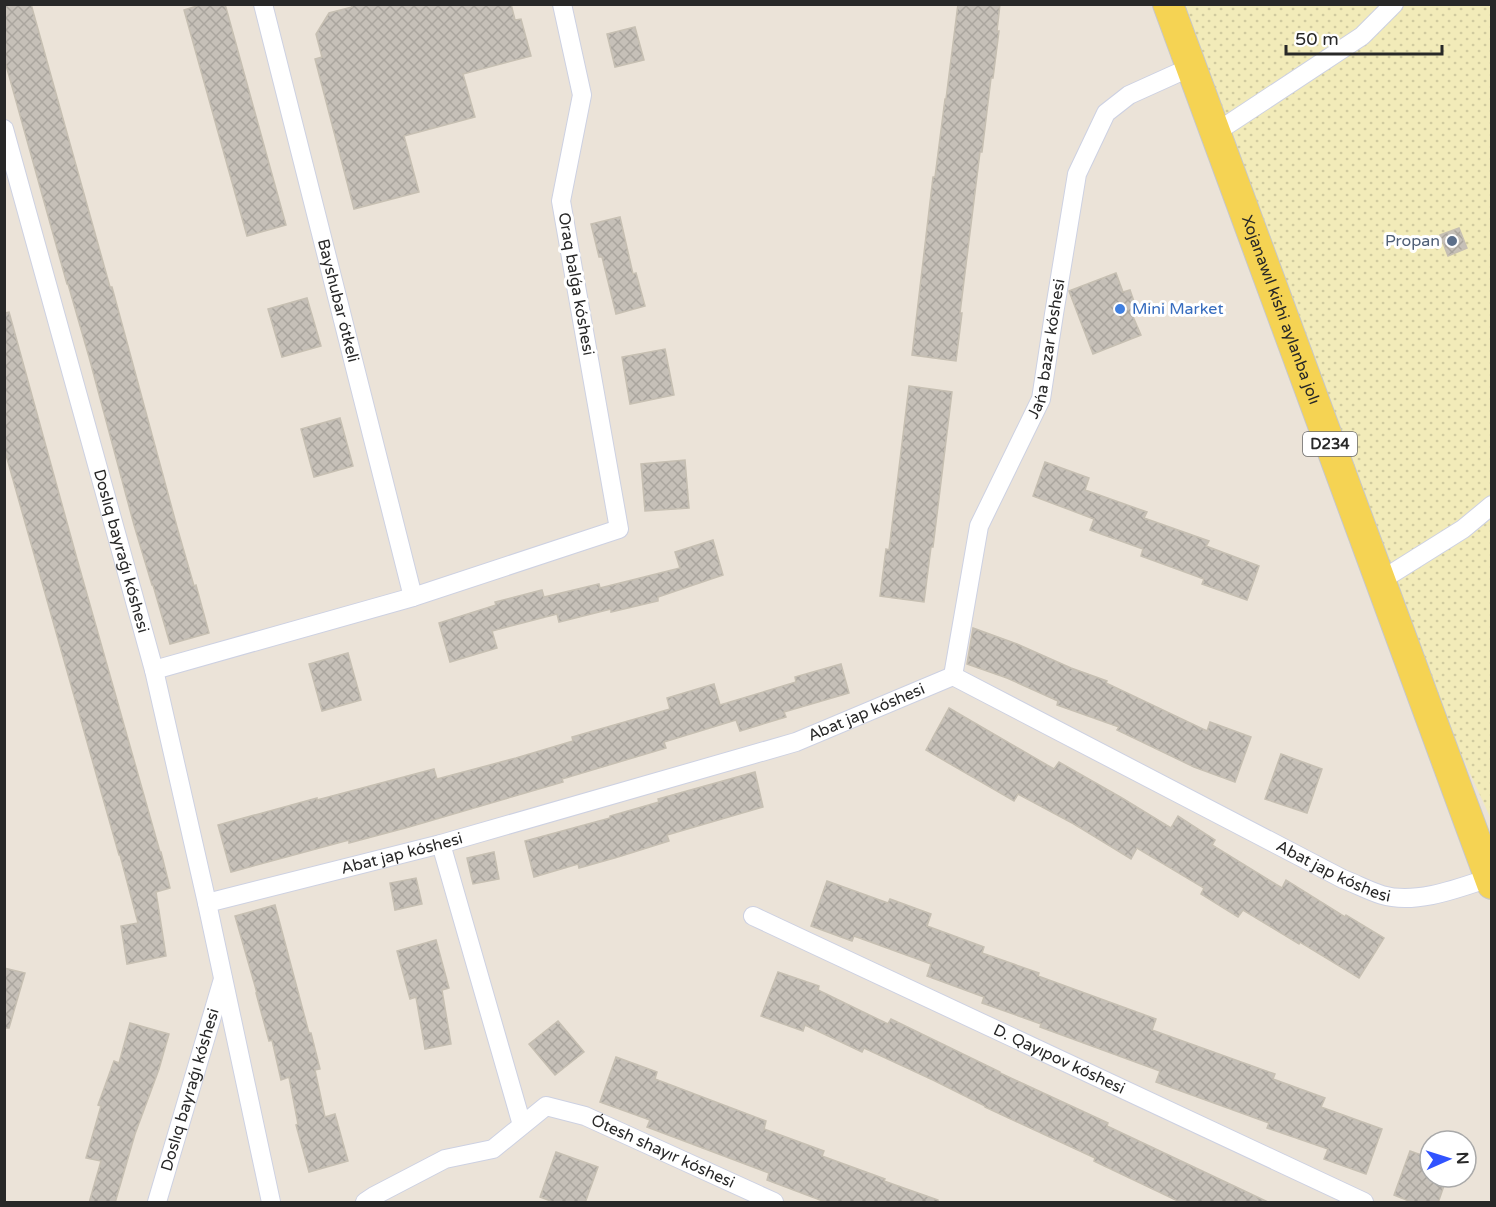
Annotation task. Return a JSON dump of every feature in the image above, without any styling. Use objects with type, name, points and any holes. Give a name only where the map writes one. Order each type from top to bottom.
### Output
[{"type":"main road","name":"Xojanawıl kishi aylanba jolı","points":[[1168,4],[1491,880]]},
{"type":"street","name":"Bayshubar ótkeli","points":[[263,4],[413,597]]},
{"type":"street","name":"Oraq balǵa kóshesi","points":[[413,597],[619,529],[561,201],[582,95],[562,4]]},
{"type":"street","points":[[1215,133],[1362,36],[1394,4]]},
{"type":"street","name":"Jańa bazar kóshesi","points":[[953,676],[979,526],[1041,399],[1077,174],[1106,113],[1129,95],[1191,67]]},
{"type":"street","name":"Doslıq bayraǵı kóshesi","points":[[4,129],[154,670],[207,903],[271,1203]]},
{"type":"street","points":[[1380,581],[1463,529],[1491,505]]},
{"type":"street","points":[[154,670],[413,597]]},
{"type":"street","name":"Abat jap kóshesi","points":[[207,903],[441,844],[796,742],[953,676],[1343,879],[1383,895],[1407,898],[1439,893],[1491,880]]},
{"type":"street","points":[[365,1203],[445,1159],[493,1149],[522,1125],[441,844]]},
{"type":"street","name":"D. Qayıpov kóshesi","points":[[753,916],[1365,1203]]},
{"type":"street","name":"Doslıq bayraǵı kóshesi","points":[[157,1203],[223,977]]},
{"type":"street","name":"Ótesh shayır kóshesi","points":[[522,1125],[546,1106],[585,1116],[774,1203]]},
{"type":"sand","points":[[1173,5],[1491,5],[1491,819],[1375,567]]},
{"type":"building","points":[[4,4],[31,4],[110,287],[112,287],[177,527],[209,633],[170,644],[134,525],[4,58]]},
{"type":"building","points":[[203,4],[225,4],[286,225],[247,236],[184,10]]},
{"type":"building","points":[[351,4],[511,4],[515,20],[521,19],[531,56],[463,74],[475,117],[404,136],[419,192],[354,209],[315,59],[322,57],[316,34],[329,13],[352,7]]},
{"type":"building","points":[[958,4],[1000,4],[997,31],[999,31],[982,152],[980,152],[956,361],[912,355],[933,177],[935,177]]},
{"type":"building","points":[[635,27],[644,60],[615,67],[607,34]]},
{"type":"building","points":[[620,217],[633,274],[636,273],[645,306],[616,314],[591,224]]},
{"type":"building","points":[[1459,228],[1467,248],[1448,256],[1440,235]]},
{"type":"building","points":[[1116,273],[1123,292],[1130,290],[1137,310],[1131,312],[1141,335],[1093,354],[1069,291]]},
{"type":"building","points":[[307,298],[321,346],[282,357],[268,309]]},
{"type":"building","points":[[9,312],[170,888],[156,892],[166,956],[127,964],[121,926],[138,923],[4,448],[4,313]]},
{"type":"building","points":[[665,349],[674,395],[630,404],[622,357]]},
{"type":"building","points":[[909,386],[952,392],[924,602],[880,596],[886,549],[889,550]]},
{"type":"building","points":[[340,418],[353,466],[314,477],[301,429]]},
{"type":"building","points":[[685,460],[689,508],[645,511],[641,464]]},
{"type":"building","points":[[1045,462],[1089,478],[1085,490],[1147,512],[1144,518],[1209,541],[1206,546],[1259,566],[1247,600],[1202,584],[1204,579],[1141,556],[1143,549],[1090,530],[1094,519],[1033,496]]},
{"type":"building","points":[[713,540],[723,575],[658,597],[658,601],[611,612],[611,609],[559,622],[557,614],[492,631],[497,648],[450,662],[439,623],[496,605],[495,602],[542,590],[544,597],[599,584],[600,588],[680,568],[675,552]]},
{"type":"building","points":[[973,628],[1107,681],[1106,683],[1207,731],[1210,722],[1251,737],[1235,782],[1194,767],[1117,730],[1119,727],[1057,705],[1058,701],[1007,678],[967,664]]},
{"type":"building","points":[[348,653],[361,700],[322,711],[309,664]]},
{"type":"building","points":[[841,664],[849,693],[784,712],[786,717],[740,731],[736,720],[664,742],[666,748],[562,779],[563,782],[409,827],[349,843],[349,840],[231,872],[218,825],[434,769],[437,779],[516,758],[573,741],[572,737],[670,709],[667,698],[714,684],[720,705],[796,682],[795,677]]},
{"type":"building","points":[[949,708],[1054,769],[1059,762],[1171,828],[1178,816],[1215,840],[1212,845],[1282,888],[1286,880],[1384,938],[1359,978],[1243,910],[1238,917],[1201,894],[1204,888],[1137,848],[1131,859],[1074,824],[1018,794],[1014,801],[926,750]]},
{"type":"building","points":[[1281,754],[1322,769],[1307,813],[1265,799]]},
{"type":"building","points":[[755,772],[763,807],[667,835],[669,841],[618,857],[579,868],[578,864],[534,877],[525,841],[610,818],[610,816],[659,802],[658,799]]},
{"type":"building","points":[[494,852],[499,879],[473,884],[467,858]]},
{"type":"building","points":[[416,878],[422,904],[395,910],[390,883]]},
{"type":"building","points":[[827,881],[888,903],[890,899],[931,914],[927,926],[984,947],[982,953],[1156,1019],[1152,1030],[1275,1074],[1273,1079],[1325,1098],[1321,1107],[1382,1129],[1366,1174],[1324,1159],[1328,1149],[1267,1128],[1269,1123],[1156,1082],[1160,1071],[982,1003],[984,997],[927,976],[931,964],[854,936],[852,941],[811,926]]},
{"type":"building","points":[[275,905],[320,1069],[315,1070],[325,1117],[335,1114],[348,1161],[309,1172],[296,1125],[298,1124],[289,1077],[281,1080],[272,1040],[269,1041],[235,916]]},
{"type":"building","points":[[436,940],[449,988],[442,990],[451,1044],[425,1049],[416,997],[410,999],[397,951]]},
{"type":"building","points":[[4,968],[25,973],[9,1028],[4,1028]]},
{"type":"building","points":[[778,972],[819,986],[818,990],[888,1024],[891,1019],[1108,1123],[1107,1126],[1270,1203],[1182,1203],[1094,1161],[1095,1158],[864,1048],[862,1052],[805,1025],[803,1031],[761,1016]]},
{"type":"building","points":[[558,1021],[584,1052],[555,1075],[529,1044]]},
{"type":"building","points":[[130,1023],[169,1034],[135,1134],[115,1203],[89,1203],[101,1161],[86,1158],[101,1106],[98,1105],[114,1061],[119,1063]]},
{"type":"building","points":[[616,1057],[657,1072],[655,1079],[766,1121],[764,1129],[824,1151],[822,1156],[938,1200],[938,1203],[828,1203],[767,1180],[769,1173],[647,1127],[650,1120],[600,1102]]},
{"type":"building","points":[[1410,1151],[1418,1154],[1418,1189],[1443,1189],[1438,1203],[1414,1203],[1394,1195]]},
{"type":"building","points":[[556,1152],[598,1167],[585,1203],[556,1203],[540,1197]]},
{"type":"place","name":"Propan","points":[[1452,241]]},
{"type":"place","name":"Mini Market","points":[[1120,309]]}]
